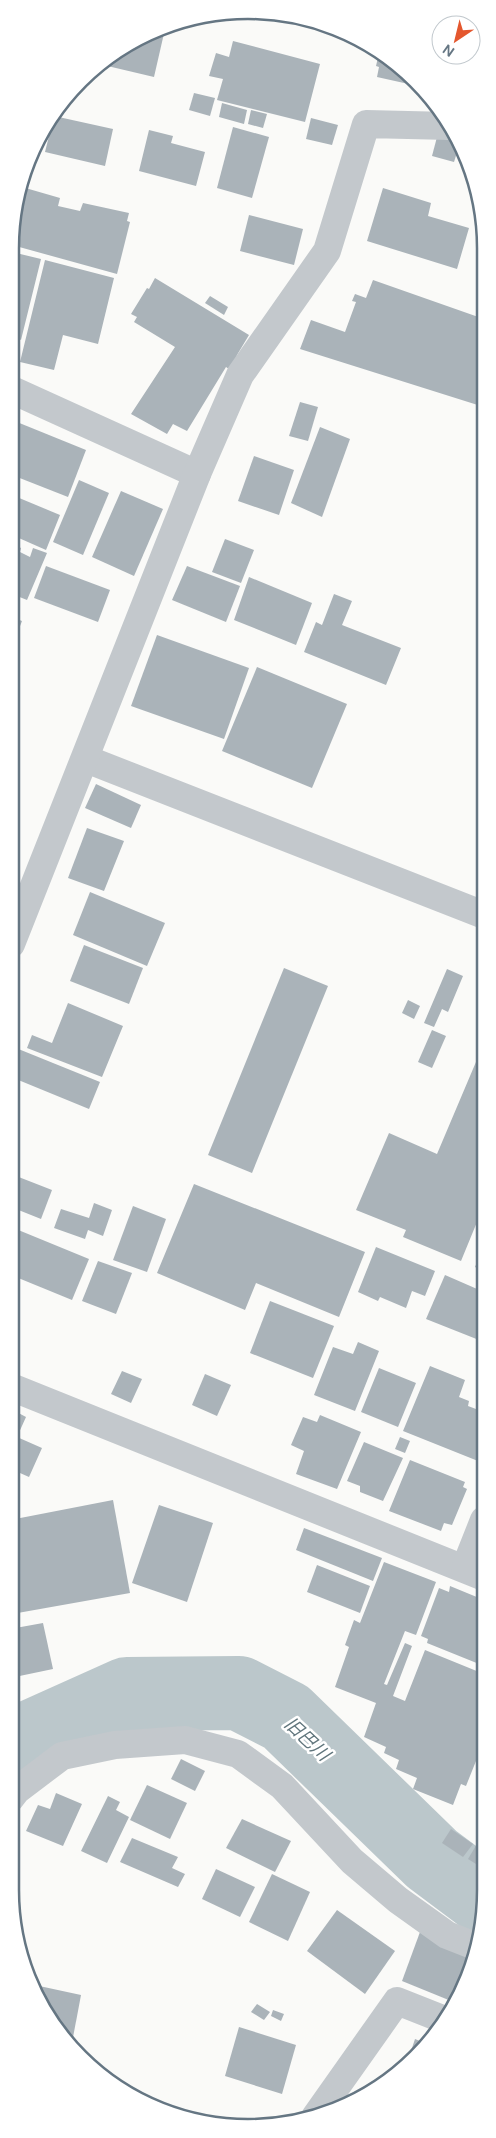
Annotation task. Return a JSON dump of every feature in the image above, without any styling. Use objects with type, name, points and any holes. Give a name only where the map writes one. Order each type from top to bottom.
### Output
[{"type":"street","points":[[19,924],[86,759],[197,474],[240,375],[327,251],[366,124],[442,126]]},
{"type":"street","points":[[19,393],[197,474]]},
{"type":"street","points":[[86,759],[477,912]]},
{"type":"street","points":[[19,1390],[475,1572]]},
{"type":"street","points":[[19,1788],[62,1756],[115,1745],[185,1740],[238,1754],[282,1786],[352,1861],[398,1900],[447,1935],[470,1944]]},
{"type":"street","points":[[322,2107],[397,2001],[439,2017]]},
{"type":"building","points":[[164,35],[154,77],[108,66],[133,49]]},
{"type":"building","points":[[233,41],[320,64],[305,122],[217,100],[223,79],[209,76],[216,53],[229,57]]},
{"type":"building","points":[[378,59],[408,84],[377,77],[379,67],[376,66]]},
{"type":"building","points":[[194,93],[215,98],[210,116],[189,110]]},
{"type":"building","points":[[222,103],[247,110],[244,124],[219,117]]},
{"type":"building","points":[[251,110],[267,114],[263,128],[248,124]]},
{"type":"building","points":[[60,117],[113,129],[105,166],[45,152],[50,131]]},
{"type":"building","points":[[311,118],[338,125],[332,145],[306,139]]},
{"type":"building","points":[[233,127],[269,137],[252,198],[217,188]]},
{"type":"building","points":[[149,130],[173,136],[171,143],[205,152],[196,186],[139,171]]},
{"type":"building","points":[[437,137],[451,141],[457,153],[454,162],[432,156]]},
{"type":"building","points":[[27,188],[60,198],[58,206],[80,211],[83,203],[129,213],[127,221],[130,222],[117,274],[19,247],[23,203]]},
{"type":"building","points":[[383,188],[431,203],[428,216],[469,228],[457,269],[367,241]]},
{"type":"building","points":[[249,215],[303,229],[294,265],[240,251]]},
{"type":"building","points":[[19,254],[41,259],[21,340],[19,339]]},
{"type":"building","points":[[45,260],[114,278],[98,344],[63,335],[54,370],[20,362]]},
{"type":"building","points":[[155,278],[249,335],[237,355],[233,372],[226,367],[187,431],[173,424],[167,434],[131,414],[175,347],[134,322],[137,317],[131,314]]},
{"type":"building","points":[[373,280],[477,317],[477,405],[300,349],[311,320],[345,332],[356,302],[352,301],[355,294],[366,298]]},
{"type":"building","points":[[210,296],[228,307],[224,315],[205,303]]},
{"type":"building","points":[[300,402],[318,407],[308,441],[289,436]]},
{"type":"building","points":[[19,423],[86,450],[68,497],[19,478]]},
{"type":"building","points":[[320,427],[350,439],[322,517],[291,503]]},
{"type":"building","points":[[254,456],[294,470],[279,515],[238,501]]},
{"type":"building","points":[[79,480],[109,493],[83,555],[53,542]]},
{"type":"building","points":[[121,491],[163,509],[134,576],[92,557]]},
{"type":"building","points":[[19,498],[60,515],[46,550],[19,538]]},
{"type":"building","points":[[225,539],[254,550],[241,583],[212,572]]},
{"type":"building","points":[[19,547],[21,548],[20,552],[30,557],[33,548],[47,553],[27,600],[19,597]]},
{"type":"building","points":[[46,566],[110,590],[98,622],[34,598]]},
{"type":"building","points":[[187,566],[240,586],[226,622],[172,600]]},
{"type":"building","points":[[249,577],[312,603],[296,645],[234,620]]},
{"type":"building","points":[[334,594],[352,601],[342,625],[401,648],[386,685],[304,652],[316,622],[322,625]]},
{"type":"building","points":[[157,635],[249,668],[224,739],[131,706]]},
{"type":"building","points":[[257,667],[347,704],[312,788],[222,751]]},
{"type":"building","points":[[96,784],[141,805],[131,828],[85,808]]},
{"type":"building","points":[[87,828],[124,841],[104,891],[68,878]]},
{"type":"building","points":[[90,892],[165,923],[147,966],[73,935]]},
{"type":"building","points":[[84,945],[143,968],[129,1004],[70,981]]},
{"type":"building","points":[[284,968],[328,986],[252,1173],[208,1155]]},
{"type":"building","points":[[447,969],[463,976],[448,1012],[442,1009],[434,1027],[424,1023]]},
{"type":"building","points":[[408,1000],[420,1006],[414,1019],[402,1013]]},
{"type":"building","points":[[68,1003],[123,1026],[102,1077],[27,1048],[32,1035],[52,1043]]},
{"type":"building","points":[[432,1030],[446,1036],[432,1068],[418,1062]]},
{"type":"building","points":[[19,1049],[100,1082],[89,1109],[19,1080]]},
{"type":"building","points":[[477,1060],[477,1222],[461,1261],[403,1237],[406,1230],[356,1210],[389,1133],[437,1154]]},
{"type":"building","points":[[19,1177],[52,1190],[41,1219],[19,1210]]},
{"type":"building","points":[[194,1184],[365,1252],[339,1317],[256,1283],[245,1310],[157,1273]]},
{"type":"building","points":[[94,1203],[112,1210],[103,1236],[88,1230],[85,1239],[54,1228],[61,1209],[89,1218]]},
{"type":"building","points":[[133,1206],[166,1219],[147,1272],[113,1260]]},
{"type":"building","points":[[19,1230],[89,1259],[72,1300],[19,1278]]},
{"type":"building","points":[[376,1247],[435,1271],[425,1296],[412,1291],[406,1308],[380,1297],[378,1301],[358,1292]]},
{"type":"building","points":[[98,1261],[132,1273],[116,1314],[82,1301]]},
{"type":"building","points":[[445,1275],[477,1289],[477,1339],[426,1319]]},
{"type":"building","points":[[270,1301],[334,1326],[313,1378],[250,1353]]},
{"type":"building","points":[[358,1342],[379,1351],[355,1411],[314,1395],[333,1347],[353,1354]]},
{"type":"building","points":[[430,1366],[465,1380],[459,1397],[469,1401],[468,1406],[477,1409],[477,1461],[403,1431]]},
{"type":"building","points":[[379,1368],[416,1383],[398,1427],[361,1412]]},
{"type":"building","points":[[122,1371],[142,1379],[131,1403],[111,1394]]},
{"type":"building","points":[[205,1374],[231,1385],[217,1416],[192,1405]]},
{"type":"building","points":[[19,1413],[26,1417],[19,1433]]},
{"type":"building","points":[[320,1415],[361,1432],[337,1489],[296,1474],[304,1451],[291,1445],[303,1417],[317,1422]]},
{"type":"building","points":[[400,1437],[410,1441],[405,1453],[395,1449]]},
{"type":"building","points":[[19,1438],[42,1448],[29,1477],[19,1473]]},
{"type":"building","points":[[364,1442],[403,1458],[383,1501],[360,1492],[360,1486],[347,1481]]},
{"type":"building","points":[[410,1460],[465,1482],[463,1487],[467,1489],[452,1525],[444,1523],[441,1531],[389,1511]]},
{"type":"building","points":[[113,1500],[130,1593],[19,1613],[19,1518]]},
{"type":"building","points":[[159,1505],[213,1523],[187,1602],[132,1583]]},
{"type":"building","points":[[304,1528],[382,1558],[373,1581],[296,1550]]},
{"type":"building","points":[[384,1562],[436,1582],[416,1635],[405,1631],[384,1684],[387,1685],[405,1643],[412,1646],[393,1696],[405,1701],[425,1650],[477,1671],[477,1758],[466,1786],[461,1784],[453,1805],[413,1789],[417,1778],[396,1769],[399,1760],[384,1753],[386,1747],[364,1737],[376,1703],[335,1687],[349,1647],[345,1645],[354,1620],[360,1623]]},
{"type":"building","points":[[317,1565],[370,1586],[360,1613],[307,1592]]},
{"type":"building","points":[[450,1586],[477,1597],[477,1663],[427,1643],[428,1639],[421,1636],[439,1588],[449,1592]]},
{"type":"building","points":[[43,1623],[53,1669],[19,1676],[19,1627]]},
{"type":"building","points":[[181,1759],[205,1771],[195,1791],[171,1779]]},
{"type":"building","points":[[147,1785],[187,1803],[170,1839],[130,1820]]},
{"type":"building","points":[[56,1793],[82,1804],[63,1846],[26,1831],[38,1805],[50,1809]]},
{"type":"building","points":[[108,1796],[120,1802],[116,1810],[129,1817],[107,1863],[81,1851]]},
{"type":"building","points":[[242,1819],[291,1841],[275,1872],[226,1848]]},
{"type":"building","points":[[451,1829],[473,1844],[463,1857],[442,1843]]},
{"type":"building","points":[[132,1838],[178,1857],[172,1868],[185,1874],[178,1887],[120,1862]]},
{"type":"building","points":[[477,1844],[477,1865],[468,1859]]},
{"type":"building","points":[[216,1869],[255,1887],[240,1917],[202,1899]]},
{"type":"building","points":[[272,1874],[310,1892],[288,1941],[249,1922]]},
{"type":"building","points":[[337,1910],[395,1951],[365,1994],[307,1951]]},
{"type":"building","points":[[420,1932],[468,1952],[460,1978],[449,2000],[402,1981]]},
{"type":"building","points":[[40,1986],[81,1995],[73,2038],[49,2005]]},
{"type":"building","points":[[257,2004],[270,2012],[264,2020],[251,2012]]},
{"type":"building","points":[[273,2010],[284,2014],[281,2021],[271,2016]]},
{"type":"building","points":[[239,2027],[296,2045],[282,2094],[225,2076]]},
{"type":"building","points":[[415,2039],[420,2041],[411,2051]]},
{"type":"waterway","name":"旧巴川","points":[[19,1747],[29,1738],[127,1694],[239,1693],[286,1717],[432,1859],[477,1893]]}]
